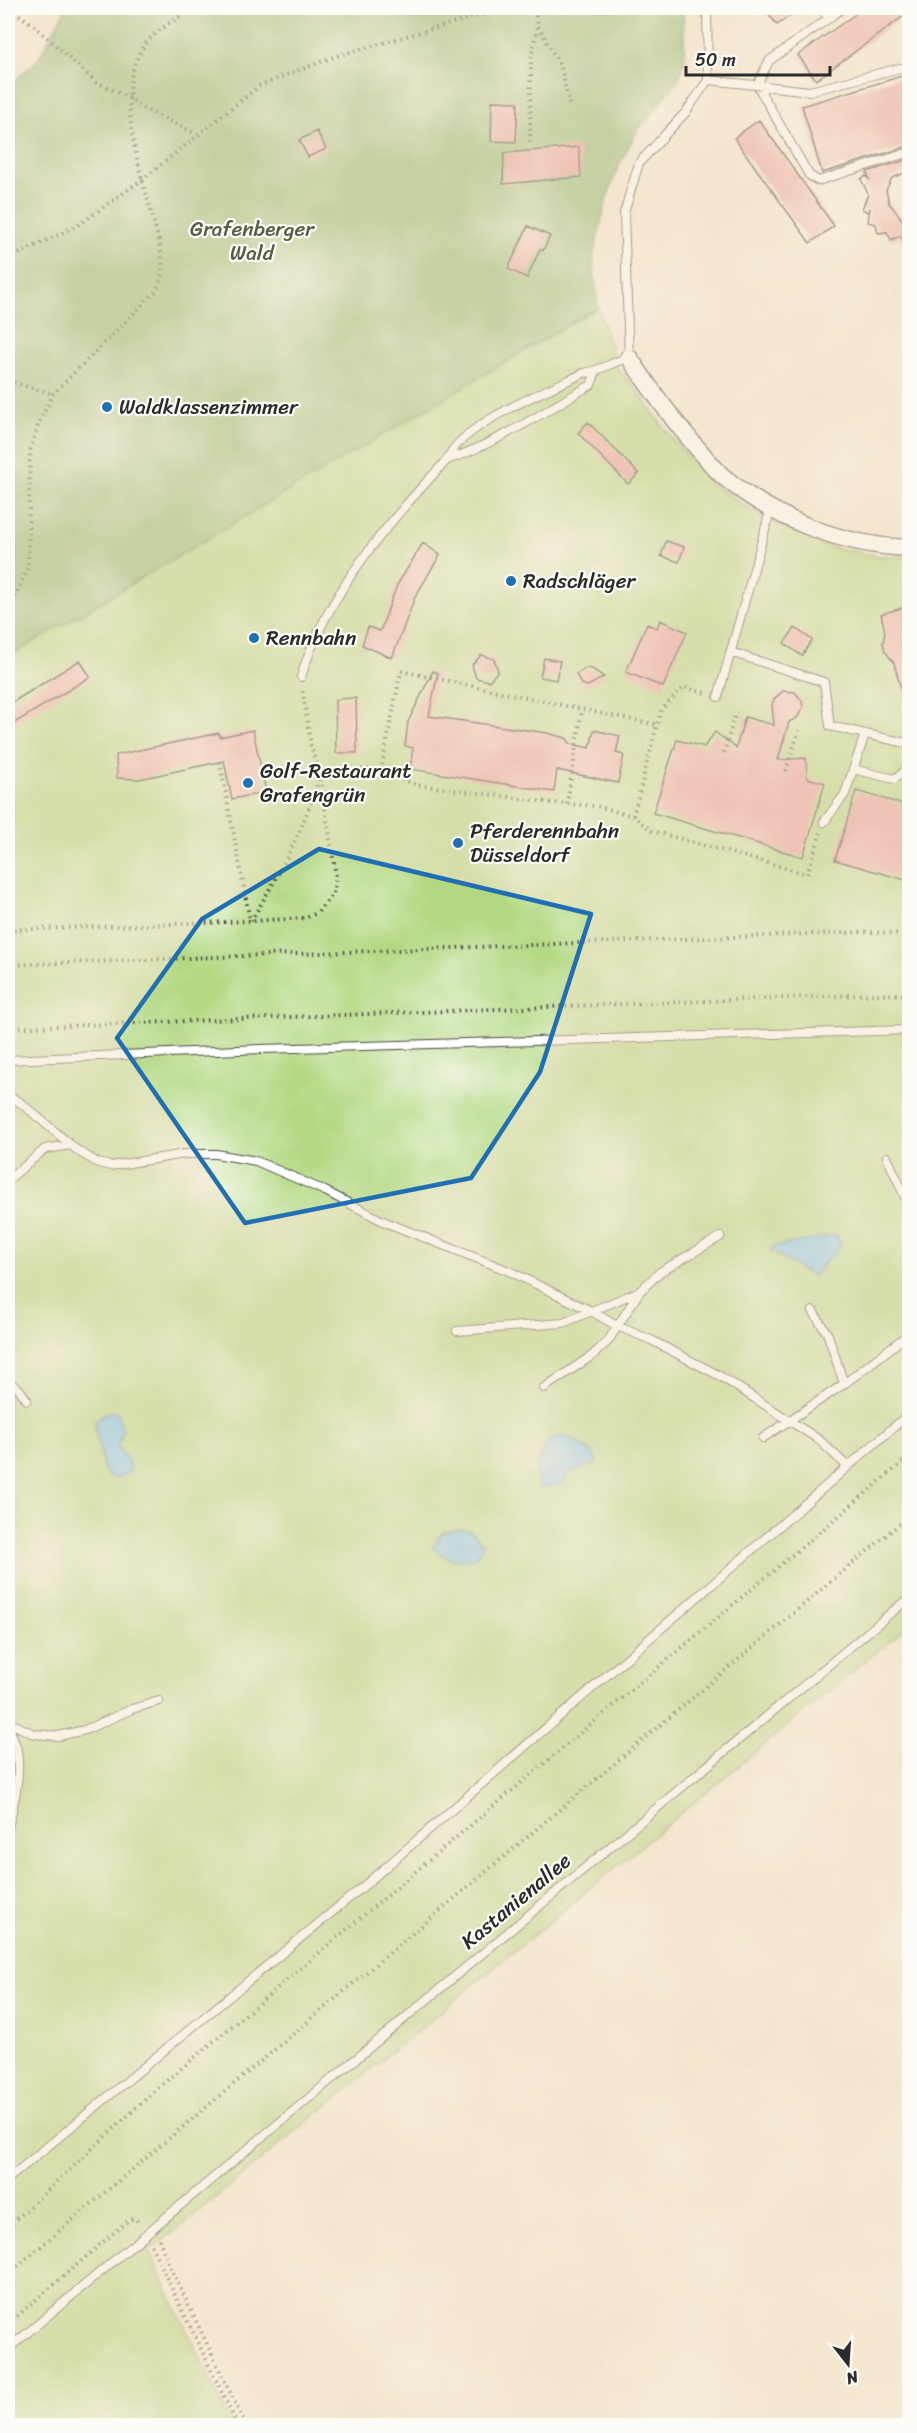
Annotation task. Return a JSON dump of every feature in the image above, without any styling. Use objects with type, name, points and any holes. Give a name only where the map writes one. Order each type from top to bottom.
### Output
[{"type":"street","points":[[629,357],[662,406],[724,477],[797,523],[849,541],[909,548]]},
{"type":"lane","points":[[447,460],[451,449],[484,422],[584,373],[596,371],[629,357],[624,213],[639,163],[686,112],[708,80],[707,8]]},
{"type":"lane","points":[[820,8],[829,18]]},
{"type":"lane","points":[[757,85],[769,62],[843,8]]},
{"type":"lane","points":[[708,80],[810,91],[900,68]]},
{"type":"lane","points":[[757,85],[809,175],[818,181],[909,152]]},
{"type":"lane","points":[[301,677],[318,630],[341,590],[398,512],[447,460],[493,440],[591,385],[596,371]]},
{"type":"lane","points":[[718,696],[771,508]]},
{"type":"lane","points":[[730,652],[824,682],[830,726],[909,744]]},
{"type":"lane","points":[[824,822],[845,794],[865,734]]},
{"type":"lane","points":[[853,769],[894,778],[903,773],[909,765]]},
{"type":"lane","points":[[8,1060],[261,1049],[909,1030]]},
{"type":"lane","points":[[8,1095],[21,1103],[71,1145],[98,1163],[111,1166],[185,1154],[216,1154],[255,1161],[325,1191],[385,1222],[509,1271],[720,1376],[818,1439],[847,1466]]},
{"type":"lane","points":[[8,1180],[45,1149],[71,1145]]},
{"type":"lane","points":[[887,1157],[909,1208]]},
{"type":"lane","points":[[544,1388],[593,1355],[608,1341],[640,1291],[660,1272],[720,1237]]},
{"type":"lane","points":[[457,1331],[563,1323],[640,1291]]},
{"type":"lane","points":[[813,1311],[828,1335],[844,1384]]},
{"type":"lane","points":[[764,1438],[844,1384],[909,1333]]},
{"type":"lane","points":[[8,1382],[19,1389],[27,1400]]},
{"type":"lane","points":[[8,2180],[365,1885],[909,1413]]},
{"type":"lane","name":"Kastanienallee","points":[[8,2349],[909,1597]]},
{"type":"lane","points":[[8,1722],[34,1734],[58,1736],[86,1730],[132,1709],[159,1701]]},
{"type":"lane","points":[[8,1722],[17,1749],[14,1803],[8,1827]]},
{"type":"path","points":[[9,8],[31,23],[96,82],[130,98],[144,109],[197,134]]},
{"type":"path","points":[[8,614],[28,567],[30,451],[39,423],[53,394],[155,292],[161,281],[163,256],[132,138],[129,114],[133,69],[144,46],[162,30],[194,8]]},
{"type":"path","points":[[478,8],[481,14]]},
{"type":"path","points":[[8,260],[80,224],[143,179],[259,86],[333,57],[506,8]]},
{"type":"path","points":[[534,8],[538,25],[561,67],[570,107]]},
{"type":"path","points":[[530,142],[531,58],[538,25]]},
{"type":"path","points":[[8,381],[53,394]]},
{"type":"path","points":[[381,771],[401,671],[657,725]]},
{"type":"path","points":[[8,930],[306,918],[316,913],[333,894],[336,877],[320,775],[311,746],[301,677]]},
{"type":"path","points":[[633,816],[661,710],[684,687],[718,696]]},
{"type":"path","points":[[567,804],[582,710]]},
{"type":"path","points":[[724,753],[736,712]]},
{"type":"path","points":[[786,771],[799,730]]},
{"type":"path","points":[[220,762],[251,921]]},
{"type":"path","points":[[320,775],[353,769],[381,771],[417,785],[596,806],[633,816],[652,831],[807,874],[824,822]]},
{"type":"path","points":[[251,921],[298,838],[311,807],[320,775]]},
{"type":"path","points":[[8,965],[866,932],[909,934]]},
{"type":"path","points":[[8,1028],[883,994],[909,995]]},
{"type":"path","points":[[8,2227],[151,2094],[909,1456]]},
{"type":"path","points":[[8,2274],[909,1515]]},
{"type":"path","points":[[8,2324],[130,2220],[136,2219],[146,2234],[238,2426]]},
{"type":"path","points":[[146,2234],[159,2239],[246,2426]]},
{"type":"highlighted area","points":[[319,849],[591,914],[540,1072],[471,1178],[245,1223],[117,1038],[202,919]]},
{"type":"green space","name":"Grafenberger Wald","points":[[66,8],[683,8],[685,60],[678,81],[638,129],[618,167],[606,201],[593,258],[598,307],[8,657],[8,275],[20,264],[8,231],[8,86],[38,60]]},
{"type":"green space","points":[[598,307],[618,370],[634,386],[667,432],[710,483],[762,517],[830,547],[879,556],[909,557],[909,1625],[159,2244],[148,2250],[232,2425],[8,2425],[8,657]]},
{"type":"water","points":[[836,1235],[841,1245],[814,1275],[808,1274],[770,1250],[773,1247]]},
{"type":"water","points":[[113,1411],[118,1413],[123,1431],[117,1446],[129,1462],[130,1471],[114,1478],[109,1477],[103,1467],[95,1424],[95,1421],[104,1414]]},
{"type":"water","points":[[563,1436],[589,1450],[596,1458],[595,1464],[570,1472],[557,1485],[539,1487],[537,1475],[542,1453],[553,1438]]},
{"type":"water","points":[[460,1529],[471,1531],[484,1544],[474,1557],[467,1560],[453,1559],[433,1547],[442,1533]]},
{"type":"building","points":[[764,8],[801,8],[777,25]]},
{"type":"building","points":[[864,8],[909,8],[909,12],[816,80],[798,55]]},
{"type":"building","points":[[909,74],[909,146],[822,173],[802,106]]},
{"type":"building","points":[[492,101],[518,102],[516,142],[491,141]]},
{"type":"building","points":[[759,120],[834,226],[810,243],[734,138]]},
{"type":"building","points":[[317,131],[326,149],[308,157],[299,140]]},
{"type":"building","points":[[579,147],[581,177],[503,184],[504,153]]},
{"type":"building","points":[[909,159],[909,171],[892,178],[886,190],[889,203],[909,228],[909,237],[904,241],[900,236],[891,240],[887,232],[878,233],[876,224],[868,222],[870,208],[867,212],[862,209],[868,194],[861,179],[866,176],[869,179],[867,172]]},
{"type":"building","points":[[528,226],[550,236],[543,251],[540,249],[527,278],[508,269]]},
{"type":"building","points":[[588,422],[639,474],[628,484],[578,433]]},
{"type":"building","points":[[666,541],[684,547],[679,562],[661,556]]},
{"type":"building","points":[[423,543],[440,555],[415,597],[392,658],[362,645],[368,627],[380,631],[397,585]]},
{"type":"building","points":[[909,606],[909,702],[905,703],[894,663],[885,651],[883,643],[885,632],[881,614]]},
{"type":"building","points":[[660,620],[687,632],[663,687],[626,672],[647,624],[657,628]]},
{"type":"building","points":[[795,628],[812,640],[802,656],[784,643]]},
{"type":"building","points":[[481,655],[494,659],[498,671],[489,681],[476,678],[472,665]]},
{"type":"building","points":[[544,658],[560,661],[556,680],[540,677]]},
{"type":"building","points":[[80,660],[90,677],[8,727],[8,705]]},
{"type":"building","points":[[586,668],[604,677],[588,686],[581,684],[576,674]]},
{"type":"building","points":[[433,671],[438,673],[429,716],[547,733],[566,738],[571,744],[590,748],[594,730],[620,736],[616,753],[624,755],[618,783],[557,770],[554,792],[410,769],[413,748],[405,746],[408,722]]},
{"type":"building","points":[[783,691],[795,692],[802,701],[803,707],[797,718],[789,722],[778,760],[806,758],[807,778],[825,783],[803,857],[653,813],[677,740],[704,747],[715,732],[736,748],[745,717],[774,725],[772,705],[774,699]]},
{"type":"building","points":[[356,698],[357,753],[336,753],[335,699]]},
{"type":"building","points":[[253,730],[266,792],[232,799],[224,761],[139,779],[117,778],[116,755],[219,733],[220,737]]},
{"type":"building","points":[[856,791],[909,806],[909,881],[835,860]]},
{"type":"place","name":"Waldklassenzimmer","points":[[107,407]]},
{"type":"place","name":"Radschläger","points":[[511,581]]},
{"type":"place","name":"Rennbahn","points":[[254,638]]},
{"type":"place","name":"Golf-Restaurant Grafengrün","points":[[248,783]]},
{"type":"place","name":"Pferderennbahn Düsseldorf","points":[[458,843]]}]
